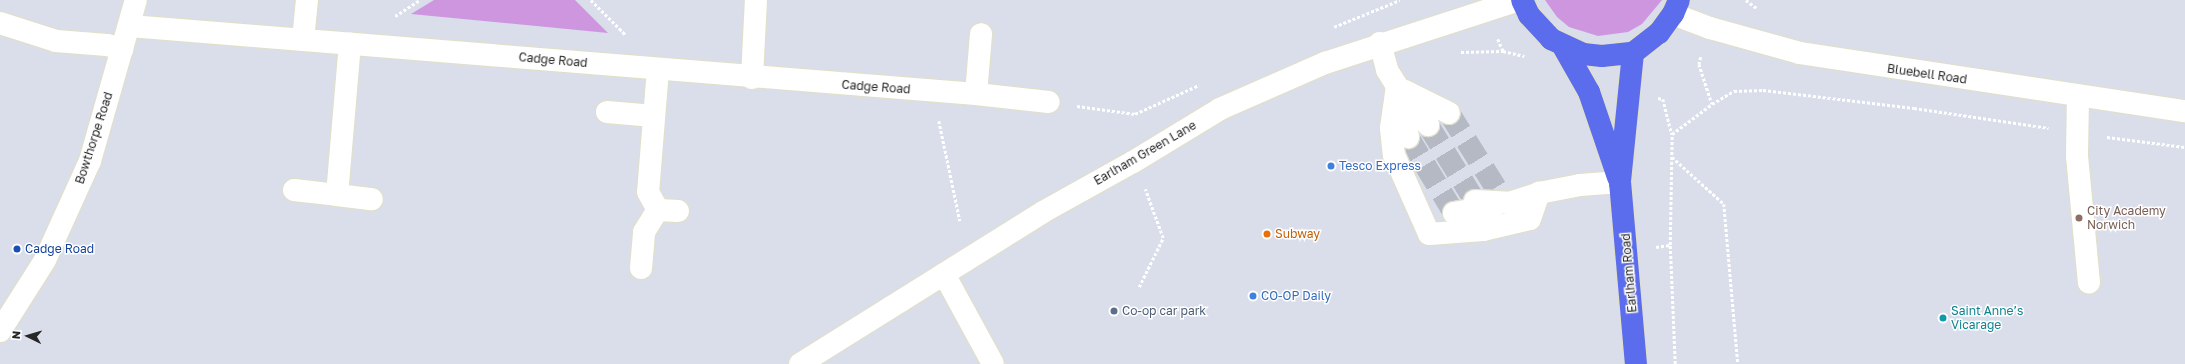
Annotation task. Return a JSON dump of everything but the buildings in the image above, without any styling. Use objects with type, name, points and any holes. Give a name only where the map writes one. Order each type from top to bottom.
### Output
[{"type":"main road","points":[[1522,0],[1529,14],[1540,28],[1564,48],[1583,54],[1602,56],[1632,53],[1659,34],[1676,7]]},
{"type":"main road","name":"Earlham Road","points":[[1564,48],[1589,92],[1620,182]]},
{"type":"main road","name":"Earlham Road","points":[[1632,53],[1620,182],[1636,364]]},
{"type":"street","name":"Bowthorpe Road","points":[[0,331],[45,260],[90,161],[130,26],[136,0]]},
{"type":"street","points":[[303,40],[307,0]]},
{"type":"street","points":[[752,78],[756,0]]},
{"type":"street","name":"Earlham Green Lane","points":[[800,364],[1043,212],[1133,162],[1220,109],[1325,63],[1380,43],[1519,0]]},
{"type":"street","name":"Bluebell Road","points":[[1676,7],[1710,28],[1800,53],[2185,111]]},
{"type":"street","points":[[0,23],[56,41],[107,45],[123,49]]},
{"type":"street","name":"Cadge Road","points":[[130,26],[752,78],[976,94],[1049,102]]},
{"type":"street","points":[[976,94],[981,34]]},
{"type":"street","points":[[1380,43],[1387,70],[1397,86],[1428,125]]},
{"type":"street","points":[[337,194],[350,44]]},
{"type":"street","points":[[641,268],[644,232],[668,211],[648,192],[658,69]]},
{"type":"street","points":[[1397,86],[1449,113]]},
{"type":"street","points":[[1397,86],[1408,137]]},
{"type":"street","points":[[1397,86],[1390,128],[1394,155],[1429,234],[1483,230],[1530,219],[1539,193]]},
{"type":"street","points":[[2078,96],[2079,133],[2076,156],[2089,282]]},
{"type":"street","points":[[607,112],[654,116]]},
{"type":"street","points":[[1475,201],[1503,196],[1539,193],[1580,185],[1620,182]]},
{"type":"street","points":[[294,190],[372,199]]},
{"type":"street","points":[[1454,213],[1503,196]]},
{"type":"street","points":[[944,274],[993,364]]},
{"type":"path","points":[[390,19],[420,0]]},
{"type":"path","points":[[591,0],[631,41]]},
{"type":"path","points":[[1456,53],[1503,51],[1532,59]]},
{"type":"path","points":[[1049,102],[1135,114],[1200,84]]},
{"type":"path","points":[[1672,134],[1734,91],[1764,90],[1914,108],[2079,133],[2185,147]]},
{"type":"path","points":[[1663,99],[1672,134],[1670,245],[1675,364]]},
{"type":"path","points":[[939,120],[960,221]]},
{"type":"path","points":[[1671,157],[1724,204],[1738,364]]},
{"type":"path","points":[[1139,287],[1163,238],[1143,183]]},
{"type":"shaded area","points":[[434,0],[575,0],[608,33],[411,14]]},
{"type":"shaded area","points":[[1545,0],[1662,0],[1642,24],[1628,32],[1598,36],[1569,27],[1557,17]]},
{"type":"tunnel","points":[[1449,113],[1496,188]]},
{"type":"tunnel","points":[[1428,125],[1475,201]]},
{"type":"tunnel","points":[[1408,137],[1454,213]]},
{"type":"place","name":"Tesco Express","points":[[1331,166]]},
{"type":"place","name":"City Academy Norwich","points":[[2079,218]]},
{"type":"place","name":"Subway","points":[[1267,234]]},
{"type":"place","name":"Cadge Road","points":[[17,249]]},
{"type":"place","name":"CO-OP Daily","points":[[1253,296]]},
{"type":"place","name":"Co-op car park","points":[[1114,311]]},
{"type":"place","name":"Saint Anne’s Vicarage","points":[[1943,318]]}]
